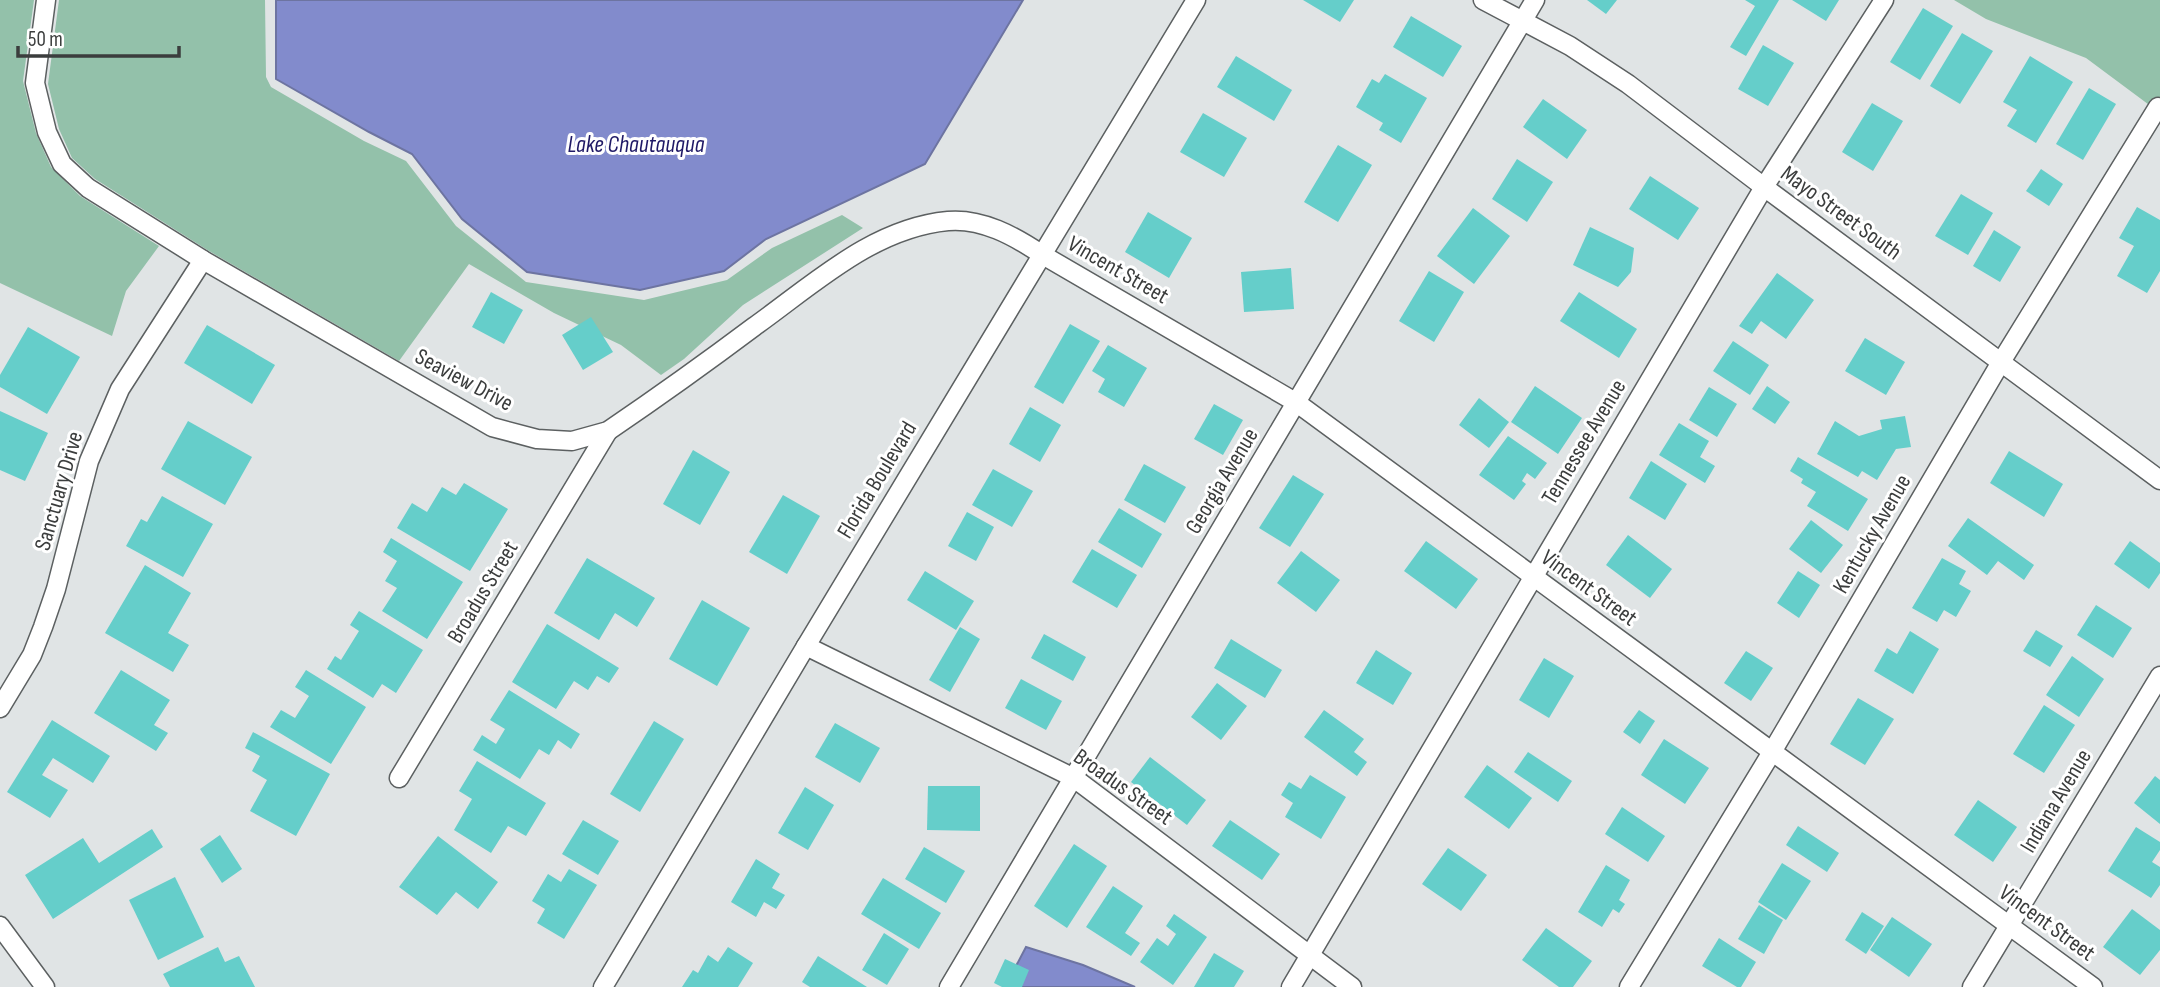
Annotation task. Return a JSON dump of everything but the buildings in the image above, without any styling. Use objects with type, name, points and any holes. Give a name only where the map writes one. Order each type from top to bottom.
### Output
[{"type":"street","name":"Seaview Drive","points":[[46,0],[35,83],[47,132],[62,164],[89,188],[203,260],[492,427],[537,439],[572,441],[608,430],[863,249],[912,227],[951,221],[987,226],[1012,235],[1041,254]]},
{"type":"street","name":"Florida Boulevard","points":[[603,987],[1196,0]]},
{"type":"street","name":"Mayo Street South","points":[[1483,0],[1570,46],[1628,84],[2160,480]]},
{"type":"street","name":"Georgia Avenue","points":[[949,987],[1535,0]]},
{"type":"street","name":"Tennessee Avenue","points":[[1292,987],[1764,187],[1884,0]]},
{"type":"street","name":"Kentucky Avenue","points":[[1629,987],[1772,752],[2001,362],[2158,107]]},
{"type":"street","name":"Vincent Street","points":[[1041,254],[1297,403],[2093,987]]},
{"type":"street","name":"Sanctuary Drive","points":[[0,708],[32,655],[43,627],[56,589],[89,461],[120,389],[203,260]]},
{"type":"street","name":"Broadus Street","points":[[399,778],[608,430]]},
{"type":"street","name":"Broadus Street","points":[[806,646],[1074,778],[1352,987]]},
{"type":"street","name":"Indiana Avenue","points":[[1972,987],[2160,676]]},
{"type":"street","points":[[0,926],[46,987]]},
{"type":"green space","points":[[0,0],[34,0],[23,81],[36,133],[51,167],[80,196],[159,246],[126,291],[112,336],[0,283]]},
{"type":"green space","points":[[59,0],[265,0],[266,77],[271,87],[364,141],[406,161],[456,226],[526,282],[644,300],[727,280],[772,248],[842,215],[863,228],[743,305],[684,359],[661,375],[621,345],[554,313],[469,264],[399,361],[209,251],[95,179],[72,158],[59,129],[48,84]]},
{"type":"green space","points":[[1954,0],[2160,0],[2160,113],[2086,58],[1986,19]]},
{"type":"water","name":"Lake Chautauqua","points":[[276,0],[1023,0],[925,164],[766,239],[724,271],[640,290],[527,272],[462,219],[412,154],[276,79]]},
{"type":"water","points":[[1026,947],[1083,965],[1135,987],[1005,987]]}]
